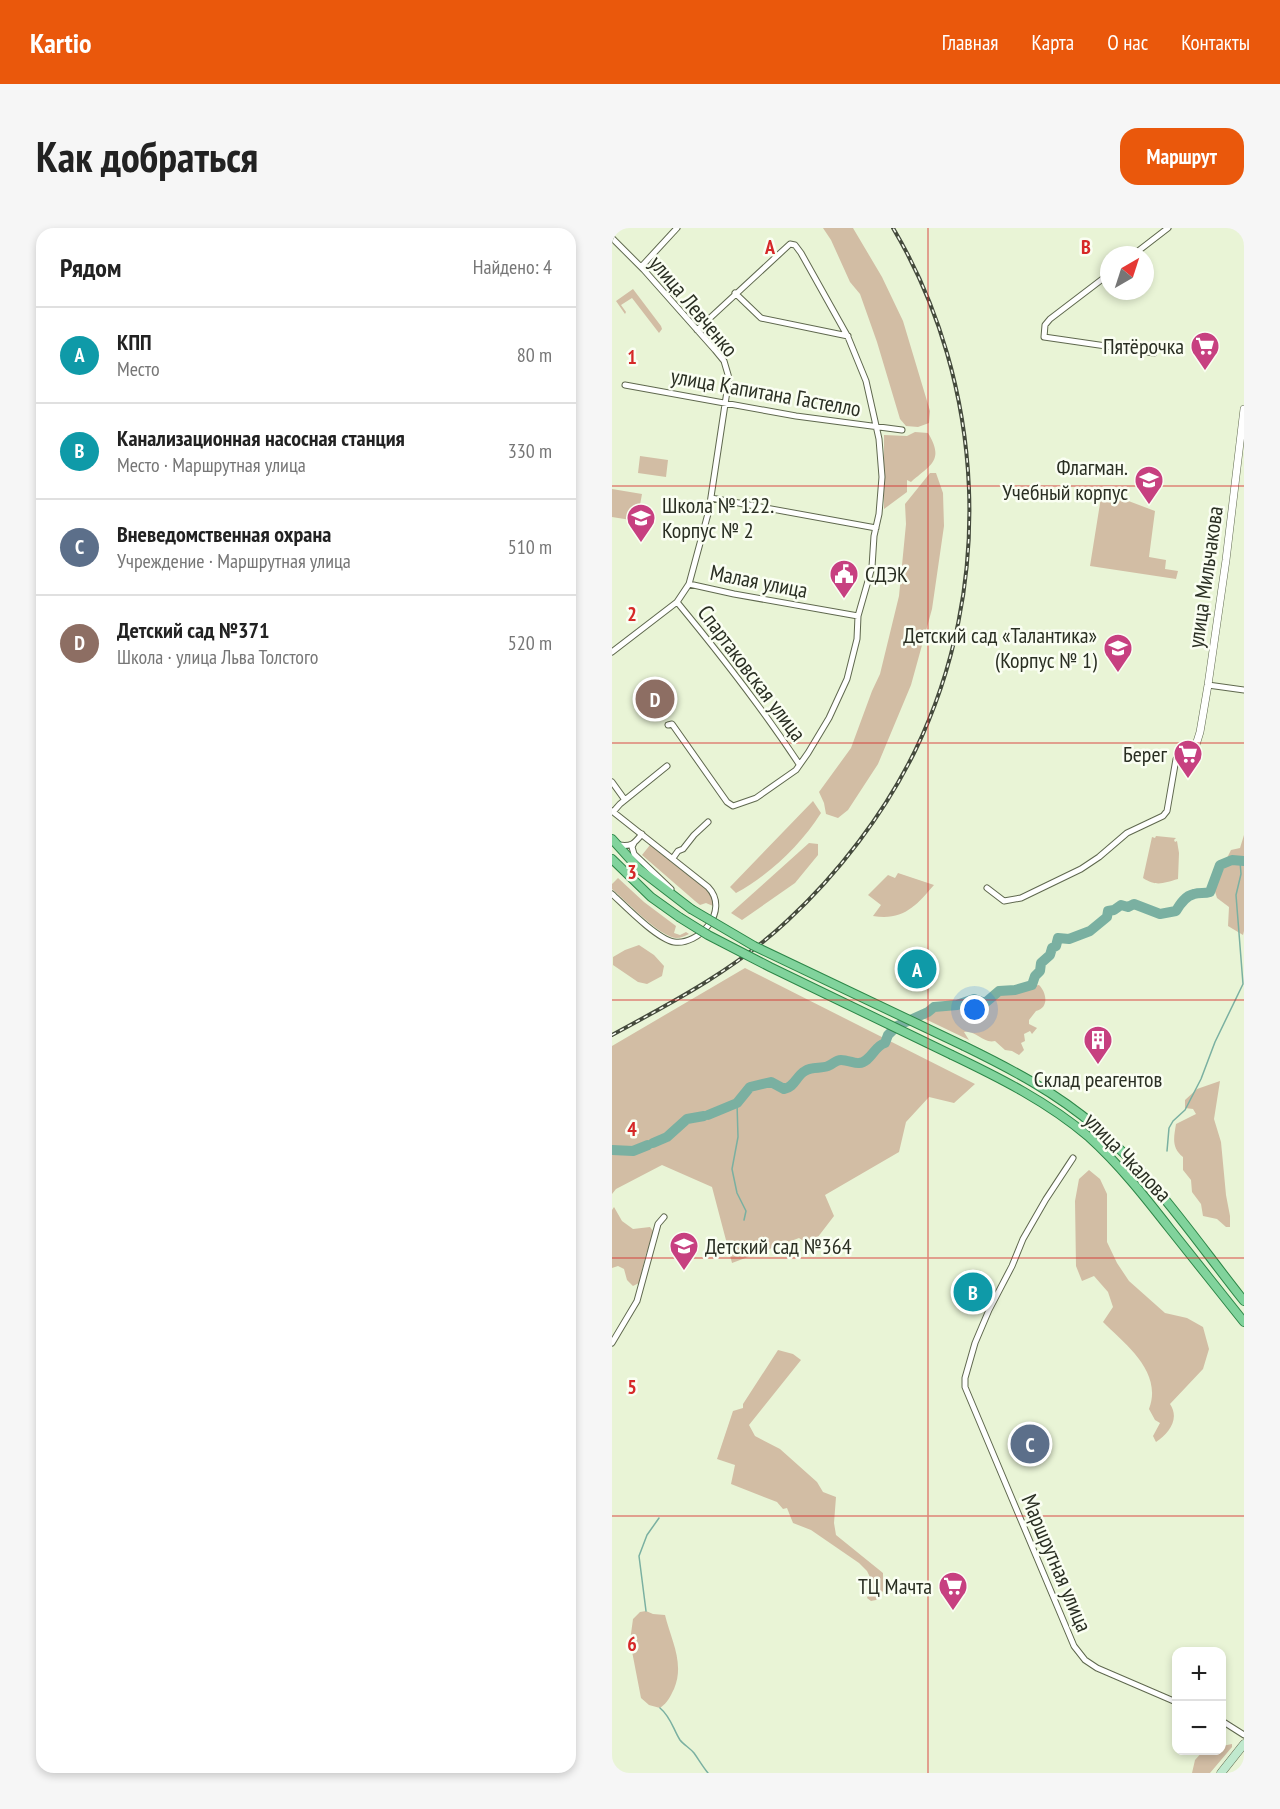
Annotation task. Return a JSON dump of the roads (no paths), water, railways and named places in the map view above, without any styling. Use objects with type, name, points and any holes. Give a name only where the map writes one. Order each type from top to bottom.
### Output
[{"type":"main road","name":"улица Чкалова","points":[[614,841],[639,869],[691,909],[754,946],[1005,1066],[1073,1108],[1108,1138],[1149,1180],[1244,1301]]},
{"type":"main road","name":"улица Чкалова","points":[[613,863],[651,897],[708,935],[770,968],[1020,1089],[1050,1108],[1106,1153],[1139,1189],[1244,1322]]},
{"type":"main road","points":[[1221,1773],[1244,1744]]},
{"type":"street","points":[[641,267],[677,228]]},
{"type":"street","points":[[1145,246],[1168,228]]},
{"type":"street","name":"улица Левченко","points":[[612,238],[641,267],[724,361],[729,378],[711,498],[689,584],[678,602],[612,652]]},
{"type":"street","points":[[668,725],[672,724],[727,802],[733,806],[756,798],[796,770],[819,736],[842,691],[857,639],[858,616],[872,567],[880,507],[882,477],[876,427],[866,381],[848,336],[801,253],[792,243],[697,330]]},
{"type":"street","points":[[1100,281],[1050,319],[1045,325],[1044,337],[1154,353]]},
{"type":"street","points":[[735,293],[761,318],[848,336]]},
{"type":"street","name":"улица Капитана Гастелло","points":[[625,385],[788,414],[902,430]]},
{"type":"street","name":"улица Мильчакова","points":[[1195,748],[1208,685],[1241,457],[1244,409]]},
{"type":"street","points":[[711,498],[876,528]]},
{"type":"street","name":"Малая улица","points":[[689,584],[858,616]]},
{"type":"street","name":"Спартаковская улица","points":[[678,602],[770,722],[799,764]]},
{"type":"street","points":[[1208,685],[1244,690]]},
{"type":"street","points":[[987,888],[1004,901],[1016,900],[1085,867],[1128,833],[1163,816],[1167,811],[1176,759],[1188,755],[1195,748]]},
{"type":"street","points":[[612,894],[655,932],[666,939],[679,942],[693,937],[704,929],[717,910],[714,894],[708,886],[612,812],[667,766]]},
{"type":"street","points":[[612,782],[625,800]]},
{"type":"street","points":[[673,858],[678,850],[683,849],[708,822]]},
{"type":"street","points":[[614,841],[628,846],[642,834]]},
{"type":"street","points":[[634,843],[632,847],[634,854],[691,909]]},
{"type":"street","name":"Маршрутная улица","points":[[1072,1158],[1026,1233],[989,1310],[975,1342],[965,1387],[1074,1646],[1085,1660],[1097,1668],[1174,1701]]},
{"type":"street","points":[[612,1343],[637,1301],[658,1224],[664,1217]]},
{"type":"street","points":[[1226,1724],[1244,1735]]},
{"type":"waterway","points":[[708,1115],[737,1103],[750,1087],[771,1082],[784,1089],[791,1086],[808,1069],[825,1067],[839,1060],[863,1062],[885,1043],[888,1035],[897,1026],[934,1007],[957,1005],[974,999],[985,1003],[999,991],[1015,990],[1032,985],[1035,976],[1040,971],[1041,963],[1050,955],[1058,938],[1069,939],[1090,931],[1107,917],[1108,911],[1121,905],[1128,907],[1134,904],[1160,914],[1176,911],[1188,897],[1196,893],[1210,892],[1220,865],[1232,860],[1244,861]]},
{"type":"waterway","points":[[1167,1151],[1169,1128],[1185,1110],[1201,1079],[1215,1042],[1243,984],[1236,895],[1241,874],[1240,861]]},
{"type":"waterway","points":[[737,1103],[738,1137],[732,1169],[737,1193],[746,1211],[744,1220]]},
{"type":"waterway","points":[[653,1143],[667,1137],[687,1119],[704,1116]]},
{"type":"waterway","points":[[612,1150],[633,1151],[648,1145]]},
{"type":"waterway","points":[[646,1611],[639,1556],[647,1535],[659,1518]]},
{"type":"waterway","points":[[660,1708],[669,1719],[680,1740],[694,1753],[708,1773]]},
{"type":"railway","points":[[612,1035],[681,997],[725,969],[767,938],[806,903],[842,863],[889,798],[915,751],[941,688],[958,622],[968,555],[969,487],[962,419],[947,353],[924,289],[893,228]]},
{"type":"place","name":"Пятёрочка","points":[[1205,372]]},
{"type":"place","name":"Флагман. Учебный корпус","points":[[1149,506]]},
{"type":"place","name":"Школа № 122. Корпус № 2","points":[[641,544]]},
{"type":"place","name":"СДЭК","points":[[844,600]]},
{"type":"place","name":"Детский сад «Талантика» (Корпус № 1)","points":[[1118,674]]},
{"type":"place","name":"Детский сад №371","points":[[655,699]]},
{"type":"place","name":"Берег","points":[[1188,780]]},
{"type":"place","name":"КПП","points":[[917,969]]},
{"type":"place","name":"Склад реагентов","points":[[1098,1066]]},
{"type":"place","name":"Детский сад №364","points":[[684,1272]]},
{"type":"place","name":"Канализационная насосная станция","points":[[973,1292]]},
{"type":"place","name":"Вневедомственная охрана","points":[[1030,1444]]},
{"type":"place","name":"ТЦ Мачта","points":[[953,1612]]}]
